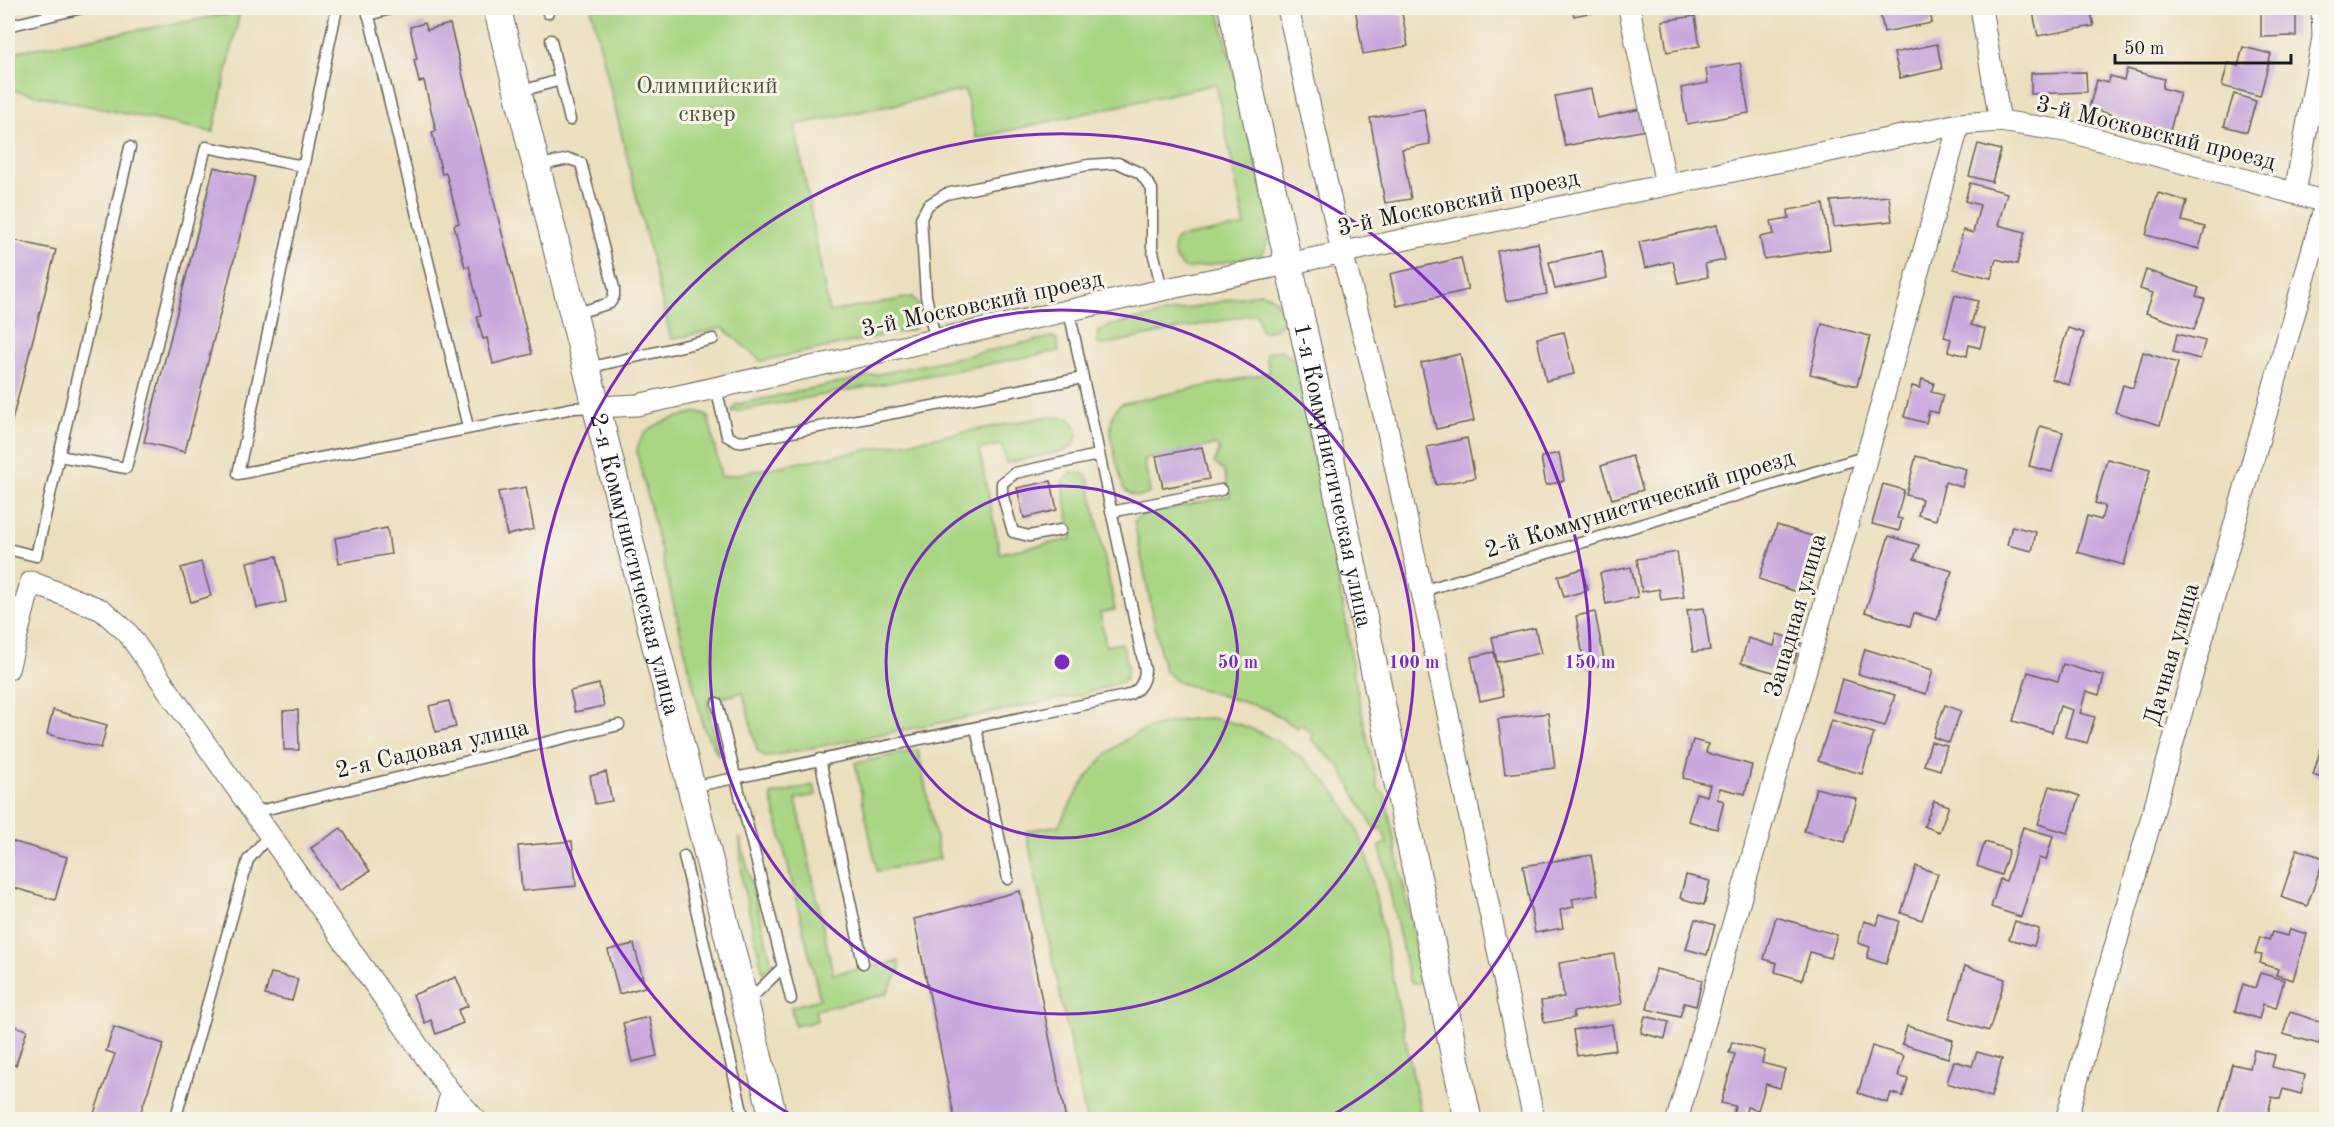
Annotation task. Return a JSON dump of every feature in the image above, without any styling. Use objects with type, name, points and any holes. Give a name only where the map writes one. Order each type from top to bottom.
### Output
[{"type":"street","name":"2-я Коммунистическая улица","points":[[497,8],[774,1119]]},
{"type":"street","name":"1-я Коммунистическая улица","points":[[1232,8],[1289,263],[1468,1119]]},
{"type":"street","points":[[1288,8],[1342,252],[1386,422],[1537,1118]]},
{"type":"street","points":[[1629,8],[1666,184]]},
{"type":"street","points":[[1981,8],[2000,121]]},
{"type":"street","points":[[2295,193],[2323,37],[2322,8]]},
{"type":"street","name":"3-й Московский проезд","points":[[597,406],[637,405],[1289,263],[1959,124],[2000,121],[2071,132],[2326,202]]},
{"type":"street","name":"Западная улица","points":[[1677,1119],[1867,456],[1959,124]]},
{"type":"street","name":"Дачная улица","points":[[2066,1119],[2326,202]]},
{"type":"street","points":[[8,669],[31,582],[102,610],[127,632],[451,1093],[476,1119]]},
{"type":"street","points":[[444,1119],[451,1093]]},
{"type":"lane","points":[[8,26],[82,8]]},
{"type":"lane","points":[[337,8],[238,474],[468,427],[573,408],[597,406]]},
{"type":"lane","points":[[394,8],[368,11],[468,427]]},
{"type":"lane","points":[[550,40],[570,120]]},
{"type":"lane","points":[[517,92],[560,80]]},
{"type":"lane","points":[[8,549],[36,556],[130,147]]},
{"type":"lane","points":[[59,456],[126,468],[206,147],[303,166]]},
{"type":"lane","points":[[537,166],[569,159],[581,164],[614,288],[615,296],[610,303],[573,314]]},
{"type":"lane","points":[[935,339],[926,296],[921,218],[928,205],[946,194],[1088,165],[1118,163],[1140,173],[1152,189],[1152,247],[1162,290]]},
{"type":"lane","points":[[692,787],[735,776],[1125,696],[1137,691],[1143,683],[1145,670],[1069,310]]},
{"type":"lane","points":[[587,368],[713,339]]},
{"type":"lane","points":[[716,387],[728,436],[738,442],[1083,378]]},
{"type":"lane","points":[[1061,530],[1029,536],[1013,532],[1002,493],[1002,483],[1015,473],[1098,455]]},
{"type":"lane","name":"2-й Коммунистический проезд","points":[[1422,591],[1867,456]]},
{"type":"lane","points":[[1111,512],[1221,490]]},
{"type":"lane","points":[[717,703],[791,999]]},
{"type":"lane","name":"2-я Садовая улица","points":[[255,812],[619,724]]},
{"type":"lane","points":[[976,728],[1008,879]]},
{"type":"lane","points":[[820,759],[862,963]]},
{"type":"lane","points":[[175,1119],[248,860],[270,834]]},
{"type":"lane","points":[[684,856],[744,1119]]},
{"type":"lane","points":[[745,1003],[783,967]]},
{"type":"green space","name":"Олимпийский сквер","points":[[591,8],[1218,8],[1269,214],[1269,238],[1262,255],[1186,269],[1174,255],[1173,247],[1177,238],[1245,226],[1216,84],[976,138],[965,90],[795,125],[829,312],[913,297],[922,310],[914,329],[761,361],[723,328],[671,339]]},
{"type":"green space","points":[[240,12],[213,132],[8,89],[8,53]]},
{"type":"green space","points":[[1260,293],[1274,299],[1285,318],[1275,330],[1261,331],[1257,315],[1253,314],[1102,345],[1097,343],[1098,331],[1112,325]]},
{"type":"green space","points":[[1052,337],[1057,339],[1059,351],[732,412],[735,405]]},
{"type":"green space","points":[[1280,350],[1295,360],[1347,627],[1353,671],[1378,789],[1385,795],[1423,982],[1412,983],[1409,980],[1380,846],[1387,843],[1382,828],[1375,830],[1339,766],[1311,739],[1314,734],[1300,724],[1297,728],[1269,710],[1178,682],[1164,670],[1134,521],[1144,514],[1230,496],[1224,471],[1214,463],[1220,449],[1214,445],[1144,459],[1150,492],[1143,496],[1132,495],[1123,487],[1114,453],[1112,417],[1116,409],[1124,403],[1269,373],[1266,353]]},
{"type":"green space","points":[[698,412],[705,414],[709,419],[721,477],[1045,417],[1068,418],[1075,426],[1077,436],[1073,444],[1064,451],[1006,463],[1002,445],[979,449],[1000,553],[1072,539],[1062,482],[1071,472],[1084,474],[1089,480],[1115,610],[1100,613],[1106,646],[1122,643],[1128,668],[1125,681],[1085,694],[766,757],[757,750],[743,692],[707,702],[719,757],[704,729],[637,453],[639,443],[651,428]]},
{"type":"green space","points":[[1210,718],[1237,724],[1263,734],[1286,747],[1327,783],[1344,805],[1367,856],[1422,1119],[1086,1119],[1026,831],[1059,825],[1072,800],[1100,761],[1116,746],[1135,734],[1181,720]]},
{"type":"green space","points":[[918,750],[940,859],[877,871],[855,763]]},
{"type":"green space","points":[[814,785],[816,795],[796,799],[833,974],[899,961],[900,970],[886,994],[815,1010],[817,1021],[795,1026],[791,1007],[820,999],[771,795]]},
{"type":"green space","points":[[740,838],[772,964],[763,973],[742,881]]},
{"type":"building","points":[[1355,8],[1401,8],[1408,46],[1363,54]]},
{"type":"building","points":[[1572,8],[1604,8],[1605,10],[1574,16]]},
{"type":"building","points":[[1879,8],[1930,8],[1932,23],[1884,32]]},
{"type":"building","points":[[2032,8],[2090,8],[2094,26],[2038,36]]},
{"type":"building","points":[[2296,11],[2296,36],[2261,37],[2261,12]]},
{"type":"building","points":[[1695,16],[1700,46],[1667,52],[1662,21]]},
{"type":"building","points":[[425,23],[427,30],[450,24],[532,354],[493,364],[487,338],[483,339],[477,317],[481,316],[469,266],[465,267],[454,225],[459,223],[446,173],[442,174],[432,132],[436,131],[424,81],[419,82],[414,60],[417,59],[410,27]]},
{"type":"building","points":[[1937,44],[1942,69],[1900,78],[1894,53]]},
{"type":"building","points":[[2243,47],[2271,54],[2260,96],[2222,86],[2228,63],[2238,66]]},
{"type":"building","points":[[1740,63],[1749,113],[1687,124],[1681,88],[1708,83],[1706,69]]},
{"type":"building","points":[[2127,69],[2164,79],[2162,88],[2180,93],[2170,131],[2089,108],[2097,80],[2108,83],[2110,76],[2124,80]]},
{"type":"building","points":[[2086,72],[2087,92],[2031,94],[2031,73]]},
{"type":"building","points":[[1591,89],[1597,118],[1641,109],[1646,130],[1565,146],[1555,96]]},
{"type":"building","points":[[2234,94],[2256,101],[2247,132],[2224,126]]},
{"type":"building","points":[[1424,109],[1430,144],[1402,149],[1411,199],[1385,203],[1370,118]]},
{"type":"building","points":[[1978,144],[2001,150],[1992,182],[1969,176]]},
{"type":"building","points":[[214,167],[255,177],[185,452],[144,442]]},
{"type":"building","points":[[1970,183],[2007,193],[1998,225],[2025,232],[2017,264],[1996,259],[1991,278],[1954,269],[1963,230],[1973,233],[1980,205],[1965,201]]},
{"type":"building","points":[[2158,193],[2187,201],[2182,221],[2205,227],[2199,249],[2146,235]]},
{"type":"building","points":[[1889,196],[1892,221],[1834,227],[1831,201]]},
{"type":"building","points":[[1823,204],[1830,249],[1764,259],[1760,237],[1774,234],[1771,221],[1789,218],[1788,210]]},
{"type":"building","points":[[1717,225],[1725,260],[1705,264],[1708,277],[1678,283],[1673,261],[1645,268],[1639,242]]},
{"type":"building","points":[[14,240],[56,250],[8,436],[8,264]]},
{"type":"building","points":[[1538,243],[1547,294],[1506,301],[1497,251]]},
{"type":"building","points":[[1602,251],[1607,278],[1555,289],[1549,262]]},
{"type":"building","points":[[1461,258],[1468,290],[1397,306],[1390,274]]},
{"type":"building","points":[[2146,270],[2199,288],[2196,296],[2205,299],[2194,330],[2146,313],[2153,293],[2140,289]]},
{"type":"building","points":[[1955,295],[1978,301],[1971,325],[1985,329],[1980,348],[1969,345],[1967,356],[1948,351],[1951,339],[1944,337]]},
{"type":"building","points":[[1822,324],[1870,336],[1857,386],[1810,374]]},
{"type":"building","points":[[2068,328],[2084,333],[2069,385],[2052,379]]},
{"type":"building","points":[[1564,332],[1574,374],[1546,381],[1537,338]]},
{"type":"building","points":[[2177,334],[2205,341],[2200,359],[2173,352]]},
{"type":"building","points":[[2143,352],[2178,363],[2160,425],[2115,412],[2123,385],[2133,388]]},
{"type":"building","points":[[1460,354],[1474,421],[1436,429],[1421,363]]},
{"type":"building","points":[[1922,379],[1934,383],[1931,392],[1943,395],[1938,413],[1929,411],[1926,423],[1904,417],[1912,386],[1920,388]]},
{"type":"building","points":[[2040,426],[2063,432],[2052,472],[2029,466]]},
{"type":"building","points":[[1467,438],[1475,478],[1436,485],[1427,447]]},
{"type":"building","points":[[1202,447],[1209,479],[1163,488],[1156,456]]},
{"type":"building","points":[[1559,453],[1564,481],[1546,485],[1541,457]]},
{"type":"building","points":[[1632,456],[1643,490],[1612,499],[1601,466]]},
{"type":"building","points":[[1916,456],[1966,469],[1962,487],[1945,482],[1936,520],[1918,515],[1922,499],[1906,495]]},
{"type":"building","points":[[2107,459],[2150,470],[2124,565],[2077,552],[2087,516],[2101,520],[2105,506],[2095,503]]},
{"type":"building","points":[[1051,481],[1057,510],[1024,518],[1017,488]]},
{"type":"building","points":[[1883,484],[1904,490],[1897,518],[1902,519],[1899,531],[1872,524]]},
{"type":"building","points":[[526,487],[534,529],[507,535],[498,492]]},
{"type":"building","points":[[1777,525],[1818,538],[1800,593],[1759,579]]},
{"type":"building","points":[[2012,526],[2036,532],[2032,551],[2007,545]]},
{"type":"building","points":[[387,528],[391,554],[339,563],[335,538]]},
{"type":"building","points":[[1889,536],[1919,545],[1914,559],[1952,571],[1937,620],[1914,613],[1910,626],[1865,612]]},
{"type":"building","points":[[1677,552],[1684,597],[1661,600],[1659,589],[1642,592],[1637,559]]},
{"type":"building","points":[[277,556],[286,602],[257,608],[247,562]]},
{"type":"building","points":[[201,562],[211,596],[191,602],[181,568]]},
{"type":"building","points":[[1631,567],[1638,597],[1606,604],[1600,573]]},
{"type":"building","points":[[1582,569],[1588,590],[1564,597],[1558,576]]},
{"type":"building","points":[[1704,608],[1710,650],[1693,652],[1687,610]]},
{"type":"building","points":[[1595,612],[1605,665],[1585,668],[1576,616]]},
{"type":"building","points":[[1535,628],[1541,653],[1497,662],[1492,637]]},
{"type":"building","points":[[1777,634],[1800,641],[1794,663],[1784,660],[1780,674],[1741,663],[1748,638],[1774,646]]},
{"type":"building","points":[[1865,649],[1933,670],[1926,694],[1858,674]]},
{"type":"building","points":[[1494,652],[1503,696],[1480,701],[1471,657]]},
{"type":"building","points":[[2063,664],[2104,676],[2099,695],[2086,691],[2080,713],[2095,717],[2087,743],[2065,737],[2073,710],[2060,706],[2052,732],[2013,721],[2028,672],[2058,681]]},
{"type":"building","points":[[1842,679],[1895,695],[1885,726],[1833,711]]},
{"type":"building","points":[[599,684],[604,706],[575,712],[570,691]]},
{"type":"building","points":[[449,701],[456,727],[436,732],[429,706]]},
{"type":"building","points":[[1945,705],[1961,711],[1949,743],[1933,737]]},
{"type":"building","points":[[53,710],[107,725],[101,748],[47,734]]},
{"type":"building","points":[[298,710],[299,750],[284,750],[283,711]]},
{"type":"building","points":[[1548,713],[1555,768],[1505,774],[1498,719]]},
{"type":"building","points":[[1831,720],[1874,733],[1862,774],[1818,761]]},
{"type":"building","points":[[2326,731],[2326,779],[2313,775]]},
{"type":"building","points":[[1693,740],[1708,744],[1706,753],[1752,765],[1745,794],[1720,788],[1717,799],[1724,801],[1717,829],[1688,821],[1696,793],[1707,796],[1710,785],[1683,778]]},
{"type":"building","points":[[1931,742],[1947,746],[1940,770],[1924,765]]},
{"type":"building","points":[[606,772],[612,801],[595,804],[590,776]]},
{"type":"building","points":[[2050,786],[2080,796],[2068,833],[2038,824]]},
{"type":"building","points":[[1816,788],[1857,799],[1845,842],[1804,831]]},
{"type":"building","points":[[1934,801],[1949,806],[1939,832],[1924,826]]},
{"type":"building","points":[[2023,827],[2053,836],[2046,860],[2039,858],[2021,917],[1991,907],[2000,879],[2006,881]]},
{"type":"building","points":[[341,828],[370,871],[339,891],[311,848]]},
{"type":"building","points":[[11,841],[67,857],[55,900],[8,886],[8,853]]},
{"type":"building","points":[[572,841],[576,886],[522,891],[518,846]]},
{"type":"building","points":[[1985,842],[2009,850],[2001,875],[1977,866]]},
{"type":"building","points":[[2297,849],[2324,858],[2307,906],[2281,897]]},
{"type":"building","points":[[1591,855],[1598,895],[1572,899],[1574,907],[1560,910],[1563,928],[1535,933],[1523,866]]},
{"type":"building","points":[[1916,866],[1938,874],[1922,920],[1901,913]]},
{"type":"building","points":[[1686,875],[1710,881],[1704,905],[1680,898]]},
{"type":"building","points":[[1020,891],[1066,1120],[955,1120],[914,919]]},
{"type":"building","points":[[1880,915],[1899,921],[1886,964],[1867,958],[1870,947],[1858,943],[1864,921],[1877,925]]},
{"type":"building","points":[[1776,917],[1837,935],[1830,958],[1810,952],[1802,980],[1775,972],[1777,963],[1764,959]]},
{"type":"building","points":[[1695,919],[1715,925],[1707,955],[1686,949]]},
{"type":"building","points":[[2015,921],[2039,929],[2034,946],[2009,939]]},
{"type":"building","points":[[2290,929],[2307,934],[2293,980],[2276,975],[2278,969],[2260,963],[2262,955],[2255,954],[2260,937],[2269,940],[2272,932],[2288,936]]},
{"type":"building","points":[[634,944],[645,987],[619,994],[608,950]]},
{"type":"building","points":[[1614,954],[1622,1004],[1573,1012],[1574,1018],[1544,1023],[1541,1001],[1564,997],[1559,963]]},
{"type":"building","points":[[1965,966],[2005,979],[1989,1031],[1949,1019]]},
{"type":"building","points":[[1656,969],[1702,980],[1696,1006],[1684,1003],[1680,1017],[1647,1009]]},
{"type":"building","points":[[271,973],[298,979],[292,1001],[265,995]]},
{"type":"building","points":[[2260,973],[2284,980],[2276,1008],[2263,1004],[2259,1019],[2235,1011],[2243,984],[2255,988]]},
{"type":"building","points":[[456,977],[468,1006],[458,1010],[463,1023],[436,1034],[431,1020],[425,1023],[413,995]]},
{"type":"building","points":[[2290,1012],[2325,1023],[2319,1044],[2283,1034]]},
{"type":"building","points":[[1645,1016],[1669,1022],[1665,1039],[1641,1033]]},
{"type":"building","points":[[649,1017],[657,1056],[632,1062],[623,1023]]},
{"type":"building","points":[[8,1024],[27,1030],[16,1065],[8,1063]]},
{"type":"building","points":[[1612,1024],[1616,1050],[1577,1056],[1573,1030]]},
{"type":"building","points":[[1907,1026],[1953,1040],[1948,1058],[1902,1044]]},
{"type":"building","points":[[114,1027],[164,1044],[138,1120],[92,1119],[115,1054],[106,1051]]},
{"type":"building","points":[[1732,1042],[1765,1051],[1762,1063],[1785,1069],[1780,1088],[1766,1084],[1758,1110],[1747,1107],[1744,1120],[1732,1118],[1735,1106],[1721,1103],[1735,1054],[1729,1053]]},
{"type":"building","points":[[1872,1046],[1904,1056],[1898,1076],[1908,1079],[1903,1096],[1891,1093],[1888,1103],[1858,1093]]},
{"type":"building","points":[[2254,1050],[2275,1055],[2272,1067],[2305,1075],[2301,1094],[2283,1089],[2280,1099],[2272,1097],[2267,1117],[2275,1120],[2218,1118],[2232,1064],[2250,1068]]},
{"type":"building","points":[[1977,1052],[2002,1059],[1991,1097],[1947,1083],[1954,1061],[1972,1066]]}]
